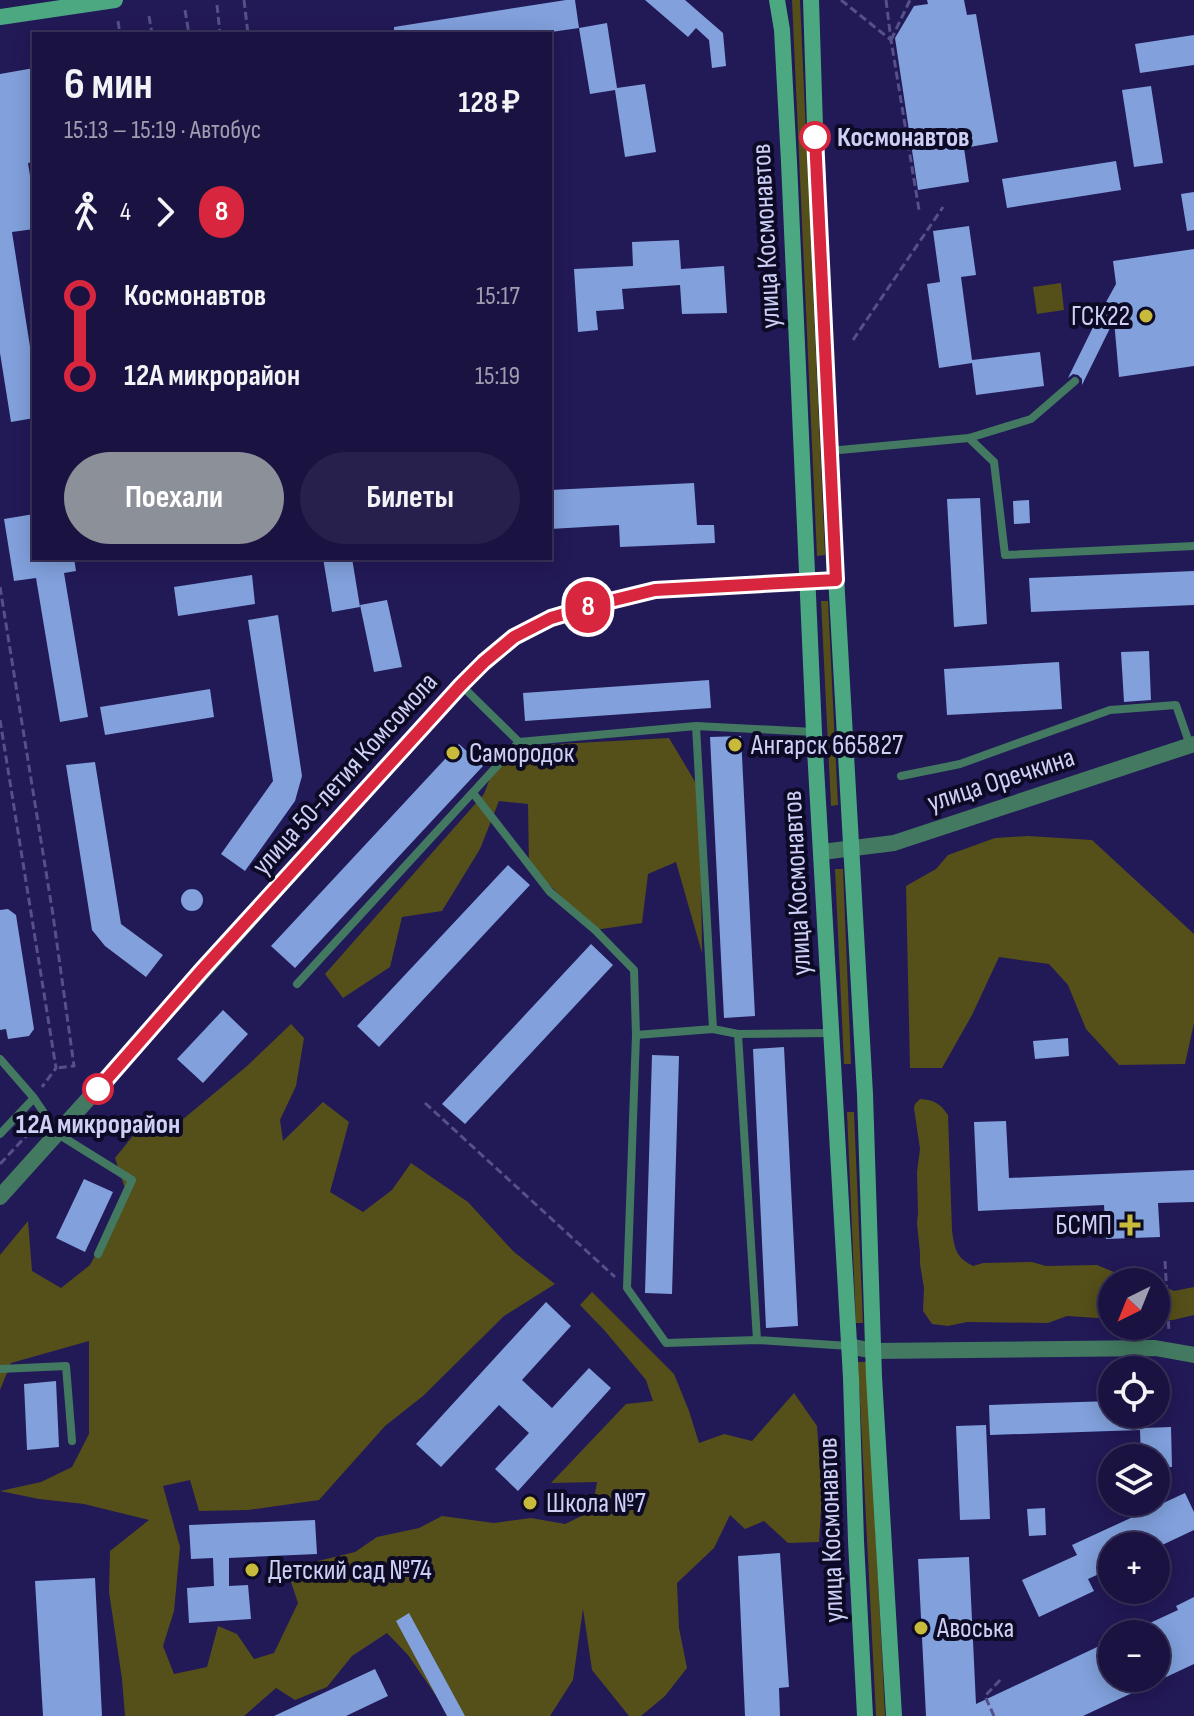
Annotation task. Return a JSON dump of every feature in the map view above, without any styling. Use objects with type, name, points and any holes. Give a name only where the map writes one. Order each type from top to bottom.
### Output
[{"type":"street","points":[[0,17],[115,0]]},
{"type":"street","name":"улица Космонавтов","points":[[777,0],[782,30],[814,732],[849,1346],[865,1716]]},
{"type":"street","name":"улица Космонавтов","points":[[811,0],[829,451],[865,1094],[873,1351],[894,1716]]},
{"type":"street","name":"улица 50-летия Комсомола","points":[[0,1197],[461,685],[514,637],[551,618],[655,590],[836,580]]},
{"type":"street","name":"улица Оречкина","points":[[822,852],[894,843],[1192,744]]},
{"type":"street","points":[[849,1346],[873,1351],[1155,1348],[1194,1355]]},
{"type":"lane","points":[[829,451],[969,438],[1031,419],[1075,381]]},
{"type":"lane","points":[[969,438],[994,462],[1005,555],[1194,546]]},
{"type":"lane","points":[[461,685],[519,742]]},
{"type":"lane","points":[[901,776],[960,764],[1110,710],[1176,705],[1192,744]]},
{"type":"lane","points":[[696,726],[713,1029]]},
{"type":"lane","points":[[297,984],[519,742],[696,726],[814,732]]},
{"type":"lane","points":[[473,793],[550,892],[595,930],[634,970],[636,1035],[627,1288],[666,1343],[757,1340],[849,1346]]},
{"type":"lane","points":[[636,1035],[713,1029],[738,1034],[832,1033]]},
{"type":"lane","points":[[738,1034],[757,1340]]},
{"type":"lane","points":[[0,1059],[34,1098],[58,1134],[132,1180],[98,1254]]},
{"type":"lane","points":[[0,1134],[34,1098]]},
{"type":"lane","points":[[0,1369],[66,1366],[72,1441]]},
{"type":"path","points":[[244,0],[248,32]]},
{"type":"path","points":[[841,0],[891,40]]},
{"type":"path","points":[[886,0],[919,210]]},
{"type":"path","points":[[891,40],[910,0]]},
{"type":"path","points":[[217,5],[220,32]]},
{"type":"path","points":[[185,10],[189,32]]},
{"type":"path","points":[[149,16],[152,32]]},
{"type":"path","points":[[118,21],[120,32]]},
{"type":"path","points":[[853,340],[943,207]]},
{"type":"path","points":[[0,587],[51,899],[74,1066],[56,1068]]},
{"type":"path","points":[[0,720],[56,1068],[34,1098],[30,1108],[29,1133],[0,1164]]},
{"type":"path","points":[[425,1103],[627,1288]]},
{"type":"path","points":[[1165,1261],[1165,1268]]},
{"type":"path","points":[[994,1716],[985,1696],[1002,1678]]},
{"type":"shaded area","points":[[792,0],[800,0],[825,555],[817,556]]},
{"type":"shaded area","points":[[1061,283],[1064,310],[1037,314],[1033,287]]},
{"type":"shaded area","points":[[821,601],[828,601],[838,805],[831,806]]},
{"type":"shaded area","points":[[669,738],[700,790],[702,953],[676,862],[648,874],[642,923],[595,930],[529,865],[528,804],[499,801],[480,849],[442,911],[402,917],[390,967],[343,998],[325,974],[484,794],[502,747]]},
{"type":"shaded area","points":[[1028,836],[1092,840],[1194,934],[1194,1023],[1185,1064],[1119,1065],[1086,1029],[1068,985],[1049,964],[999,957],[972,1015],[942,1068],[910,1068],[906,886],[936,869],[948,855],[995,838]]},
{"type":"shaded area","points":[[835,869],[843,869],[851,1064],[844,1064]]},
{"type":"shaded area","points":[[291,1024],[304,1038],[296,1086],[280,1120],[283,1141],[323,1102],[349,1122],[330,1192],[363,1212],[392,1190],[411,1163],[468,1202],[514,1252],[555,1284],[504,1316],[423,1396],[385,1426],[319,1500],[248,1510],[199,1511],[190,1480],[163,1486],[180,1547],[174,1611],[163,1646],[174,1674],[207,1667],[218,1626],[237,1634],[254,1659],[274,1653],[298,1603],[288,1573],[318,1561],[355,1552],[377,1537],[419,1528],[442,1516],[494,1523],[531,1518],[565,1524],[592,1511],[597,1482],[551,1483],[626,1404],[653,1401],[646,1380],[580,1305],[592,1292],[674,1374],[699,1443],[724,1434],[752,1441],[794,1393],[817,1426],[822,1496],[819,1542],[788,1543],[764,1521],[745,1529],[730,1515],[714,1548],[677,1583],[679,1628],[687,1668],[665,1696],[641,1716],[629,1716],[592,1670],[583,1609],[573,1680],[550,1716],[450,1716],[408,1655],[387,1633],[352,1656],[327,1687],[295,1700],[276,1688],[244,1716],[125,1716],[109,1592],[110,1551],[149,1520],[84,1504],[0,1491],[41,1482],[72,1467],[89,1434],[89,1341],[11,1363],[0,1390],[0,1255],[28,1221],[32,1271],[61,1288],[90,1265],[127,1195],[115,1158],[144,1122],[182,1120],[247,1066]]},
{"type":"shaded area","points":[[920,1099],[929,1100],[948,1115],[952,1231],[960,1256],[973,1266],[1032,1262],[1046,1266],[1097,1265],[1104,1268],[1098,1268],[1098,1318],[1067,1316],[1048,1323],[932,1324],[923,1311],[924,1288],[917,1223],[920,1149],[915,1104]]},
{"type":"shaded area","points":[[847,1112],[854,1112],[863,1323],[856,1323]]},
{"type":"shaded area","points":[[1194,1287],[1194,1315],[1170,1320],[1170,1289]]},
{"type":"shaded area","points":[[858,1362],[867,1362],[885,1716],[876,1716]]},
{"type":"building","points":[[575,0],[579,28],[551,32],[394,32],[394,27]]},
{"type":"building","points":[[645,0],[685,0],[723,33],[726,66],[712,68],[709,40],[696,28],[688,37]]},
{"type":"building","points":[[927,0],[964,0],[967,15],[976,14],[998,142],[964,148],[969,182],[918,190],[895,38],[914,6],[928,4]]},
{"type":"building","points":[[607,23],[617,88],[645,84],[656,152],[625,157],[615,90],[590,94],[579,28]]},
{"type":"building","points":[[1194,35],[1194,65],[1140,73],[1135,44]]},
{"type":"building","points":[[32,68],[32,162],[28,163],[32,188],[32,229],[12,232],[32,359],[32,418],[11,422],[0,353],[0,74]]},
{"type":"building","points":[[1151,86],[1163,163],[1134,167],[1122,90]]},
{"type":"building","points":[[1116,161],[1121,190],[1007,208],[1002,179]]},
{"type":"building","points":[[1194,192],[1194,230],[1187,231],[1181,194]]},
{"type":"building","points":[[969,226],[976,275],[961,277],[972,360],[1040,352],[1044,386],[976,395],[972,363],[939,368],[927,284],[940,282],[933,231]]},
{"type":"building","points":[[679,240],[681,269],[724,266],[727,313],[682,314],[680,285],[622,289],[624,309],[596,311],[598,330],[578,332],[574,269],[633,266],[632,242]]},
{"type":"building","name":"ГСК22","points":[[1194,249],[1194,366],[1119,377],[1114,320],[1082,385],[1078,375],[1068,378],[1116,284],[1113,261]]},
{"type":"building","points":[[694,483],[697,525],[714,525],[715,543],[620,547],[619,525],[552,529],[552,490]]},
{"type":"building","points":[[980,498],[987,624],[954,627],[947,499]]},
{"type":"building","points":[[1029,500],[1030,523],[1014,524],[1013,501]]},
{"type":"building","points":[[32,514],[32,560],[74,560],[76,571],[64,573],[88,717],[60,722],[36,578],[14,581],[4,519]]},
{"type":"building","points":[[323,560],[352,560],[360,607],[332,612]]},
{"type":"building","points":[[1194,571],[1194,605],[1031,612],[1029,578]]},
{"type":"building","points":[[252,575],[255,604],[178,616],[174,587]]},
{"type":"building","points":[[387,600],[402,667],[374,672],[360,605]]},
{"type":"building","points":[[278,615],[302,776],[295,801],[245,871],[221,854],[273,781],[248,620]]},
{"type":"building","points":[[1149,651],[1151,700],[1124,702],[1121,652]]},
{"type":"building","points":[[1059,662],[1062,709],[947,715],[944,669]]},
{"type":"building","points":[[709,680],[711,708],[525,721],[523,693]]},
{"type":"building","points":[[210,689],[214,717],[105,735],[100,707]]},
{"type":"building","points":[[741,736],[755,1016],[724,1018],[710,737]]},
{"type":"building","points":[[459,744],[483,766],[295,968],[271,946]]},
{"type":"building","points":[[95,762],[121,924],[163,955],[146,977],[105,946],[92,930],[66,765]]},
{"type":"building","points":[[508,865],[530,885],[379,1047],[357,1026]]},
{"type":"building","points":[[192,889],[200,892],[203,900],[200,908],[192,911],[184,908],[181,900],[184,892]]},
{"type":"building","points":[[8,909],[16,915],[34,1029],[29,1036],[8,1039],[6,1029],[0,1030],[0,910]]},
{"type":"building","points":[[591,944],[613,965],[465,1124],[442,1104]]},
{"type":"building","points":[[223,1010],[248,1034],[203,1083],[177,1059]]},
{"type":"building","points":[[1068,1038],[1069,1056],[1035,1059],[1033,1041]]},
{"type":"building","points":[[784,1047],[798,1326],[766,1328],[753,1049]]},
{"type":"building","points":[[652,1055],[679,1056],[672,1294],[645,1293]]},
{"type":"building","points":[[1006,1121],[1009,1178],[1194,1170],[1194,1202],[1158,1203],[1160,1237],[1106,1239],[1104,1205],[978,1211],[974,1122]]},
{"type":"building","points":[[84,1179],[113,1192],[85,1252],[56,1238]]},
{"type":"building","points":[[546,1302],[571,1326],[522,1380],[552,1408],[589,1368],[611,1388],[518,1491],[495,1469],[529,1433],[499,1405],[441,1467],[416,1444]]},
{"type":"building","points":[[56,1381],[59,1447],[27,1450],[24,1384]]},
{"type":"building","points":[[1098,1401],[1098,1428],[1171,1427],[1172,1467],[1170,1444],[1140,1444],[1140,1430],[990,1435],[989,1405]]},
{"type":"building","points":[[986,1425],[990,1519],[960,1520],[956,1426]]},
{"type":"building","points":[[1185,1493],[1194,1512],[1194,1530],[1170,1541],[1170,1532],[1100,1532],[1135,1516],[1170,1516],[1170,1500]]},
{"type":"building","points":[[1045,1508],[1046,1535],[1029,1536],[1027,1509]]},
{"type":"building","points":[[315,1520],[317,1554],[229,1558],[229,1586],[248,1585],[251,1619],[189,1623],[187,1588],[214,1586],[213,1558],[191,1559],[189,1525]]},
{"type":"building","points":[[1098,1533],[1098,1574],[1088,1579],[1094,1591],[1039,1617],[1022,1580],[1077,1555],[1072,1545]]},
{"type":"building","points":[[780,1553],[789,1687],[779,1688],[780,1716],[745,1716],[738,1556]]},
{"type":"building","points":[[969,1557],[976,1704],[1098,1647],[1098,1692],[1134,1692],[1083,1716],[926,1716],[918,1559]]},
{"type":"building","points":[[95,1578],[102,1716],[43,1716],[35,1581]]},
{"type":"building","points":[[1194,1597],[1194,1664],[1170,1675],[1170,1620],[1156,1620],[1178,1610],[1176,1606]]},
{"type":"building","points":[[409,1613],[465,1716],[447,1716],[396,1621]]},
{"type":"building","points":[[375,1669],[388,1696],[346,1716],[274,1716]]},
{"type":"bus line","name":"8","points":[[98,1089],[461,685],[514,637],[551,618],[655,590],[836,580],[815,137]]},
{"type":"place","name":"Космонавтов","points":[[815,137]]},
{"type":"place","name":"ГСК22","points":[[1146,316]]},
{"type":"place","name":"Ангарск 665827","points":[[735,745]]},
{"type":"place","name":"Самородок","points":[[453,753]]},
{"type":"place","name":"12А микрорайон","points":[[98,1089]]},
{"type":"place","name":"БСМП","points":[[1130,1225]]},
{"type":"place","name":"Школа №7","points":[[530,1503]]},
{"type":"place","name":"Детский сад №74","points":[[252,1570]]},
{"type":"place","name":"Авоська","points":[[921,1628]]}]
